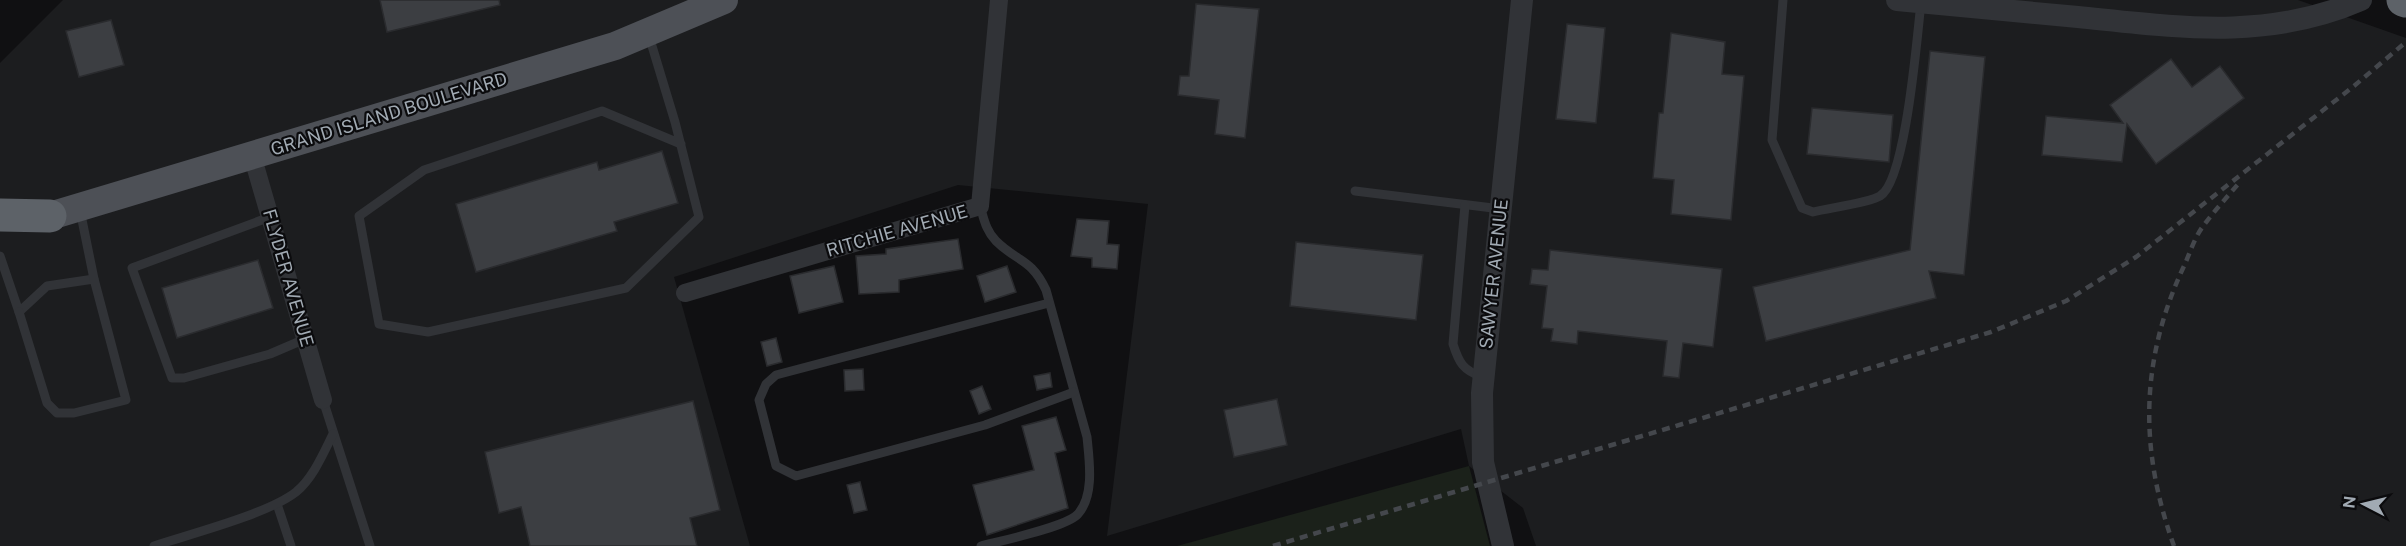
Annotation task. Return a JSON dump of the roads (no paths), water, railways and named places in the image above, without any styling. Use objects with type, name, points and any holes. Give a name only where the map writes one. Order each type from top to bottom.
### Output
[{"type":"highway","points":[[0,215],[65,212]]},
{"type":"main road","name":"GRAND ISLAND BOULEVARD","points":[[65,212],[648,34],[724,0]]},
{"type":"street","name":"RITCHIE AVENUE","points":[[685,293],[980,206],[999,0]]},
{"type":"street","name":"SAWYER AVENUE","points":[[1503,546],[1483,462],[1484,378],[1522,0]]},
{"type":"street","points":[[1897,0],[2186,28],[2241,29],[2296,22],[2361,0]]},
{"type":"street","name":"FLYDER AVENUE","points":[[252,155],[323,400]]},
{"type":"lane","points":[[1783,0],[1772,140],[1802,208],[1813,212],[1881,196],[1892,181],[1902,145],[1921,2]]},
{"type":"lane","points":[[648,34],[681,144],[699,217],[626,288],[428,332],[379,324],[359,216],[424,170],[602,111],[681,144]]},
{"type":"lane","points":[[1355,191],[1501,208]]},
{"type":"lane","points":[[1465,204],[1453,344],[1458,361],[1465,371],[1484,378]]},
{"type":"lane","points":[[980,206],[986,227],[996,241],[1029,263],[1038,273],[1049,303],[1087,437],[1090,461],[1087,497],[1078,514],[1062,523],[981,546]]},
{"type":"lane","points":[[0,256],[47,403],[57,413],[74,413],[126,400],[94,279],[65,212]]},
{"type":"lane","points":[[270,217],[132,268],[172,378],[184,378],[270,354],[305,339]]},
{"type":"lane","points":[[19,312],[47,286],[94,279]]},
{"type":"lane","points":[[1049,303],[776,375],[766,384],[759,400],[776,466],[796,476],[985,425],[1074,392]]},
{"type":"lane","points":[[323,400],[370,546]]},
{"type":"lane","points":[[154,546],[277,504],[297,491],[312,473],[333,434]]},
{"type":"lane","points":[[277,504],[291,546]]},
{"type":"railway","points":[[1273,546],[1991,332],[2066,301],[2136,257],[2354,86],[2406,42]]},
{"type":"railway","points":[[2174,546],[2155,475],[2150,440],[2149,405],[2152,370],[2159,336],[2170,301],[2195,239],[2208,219],[2240,182]]}]
